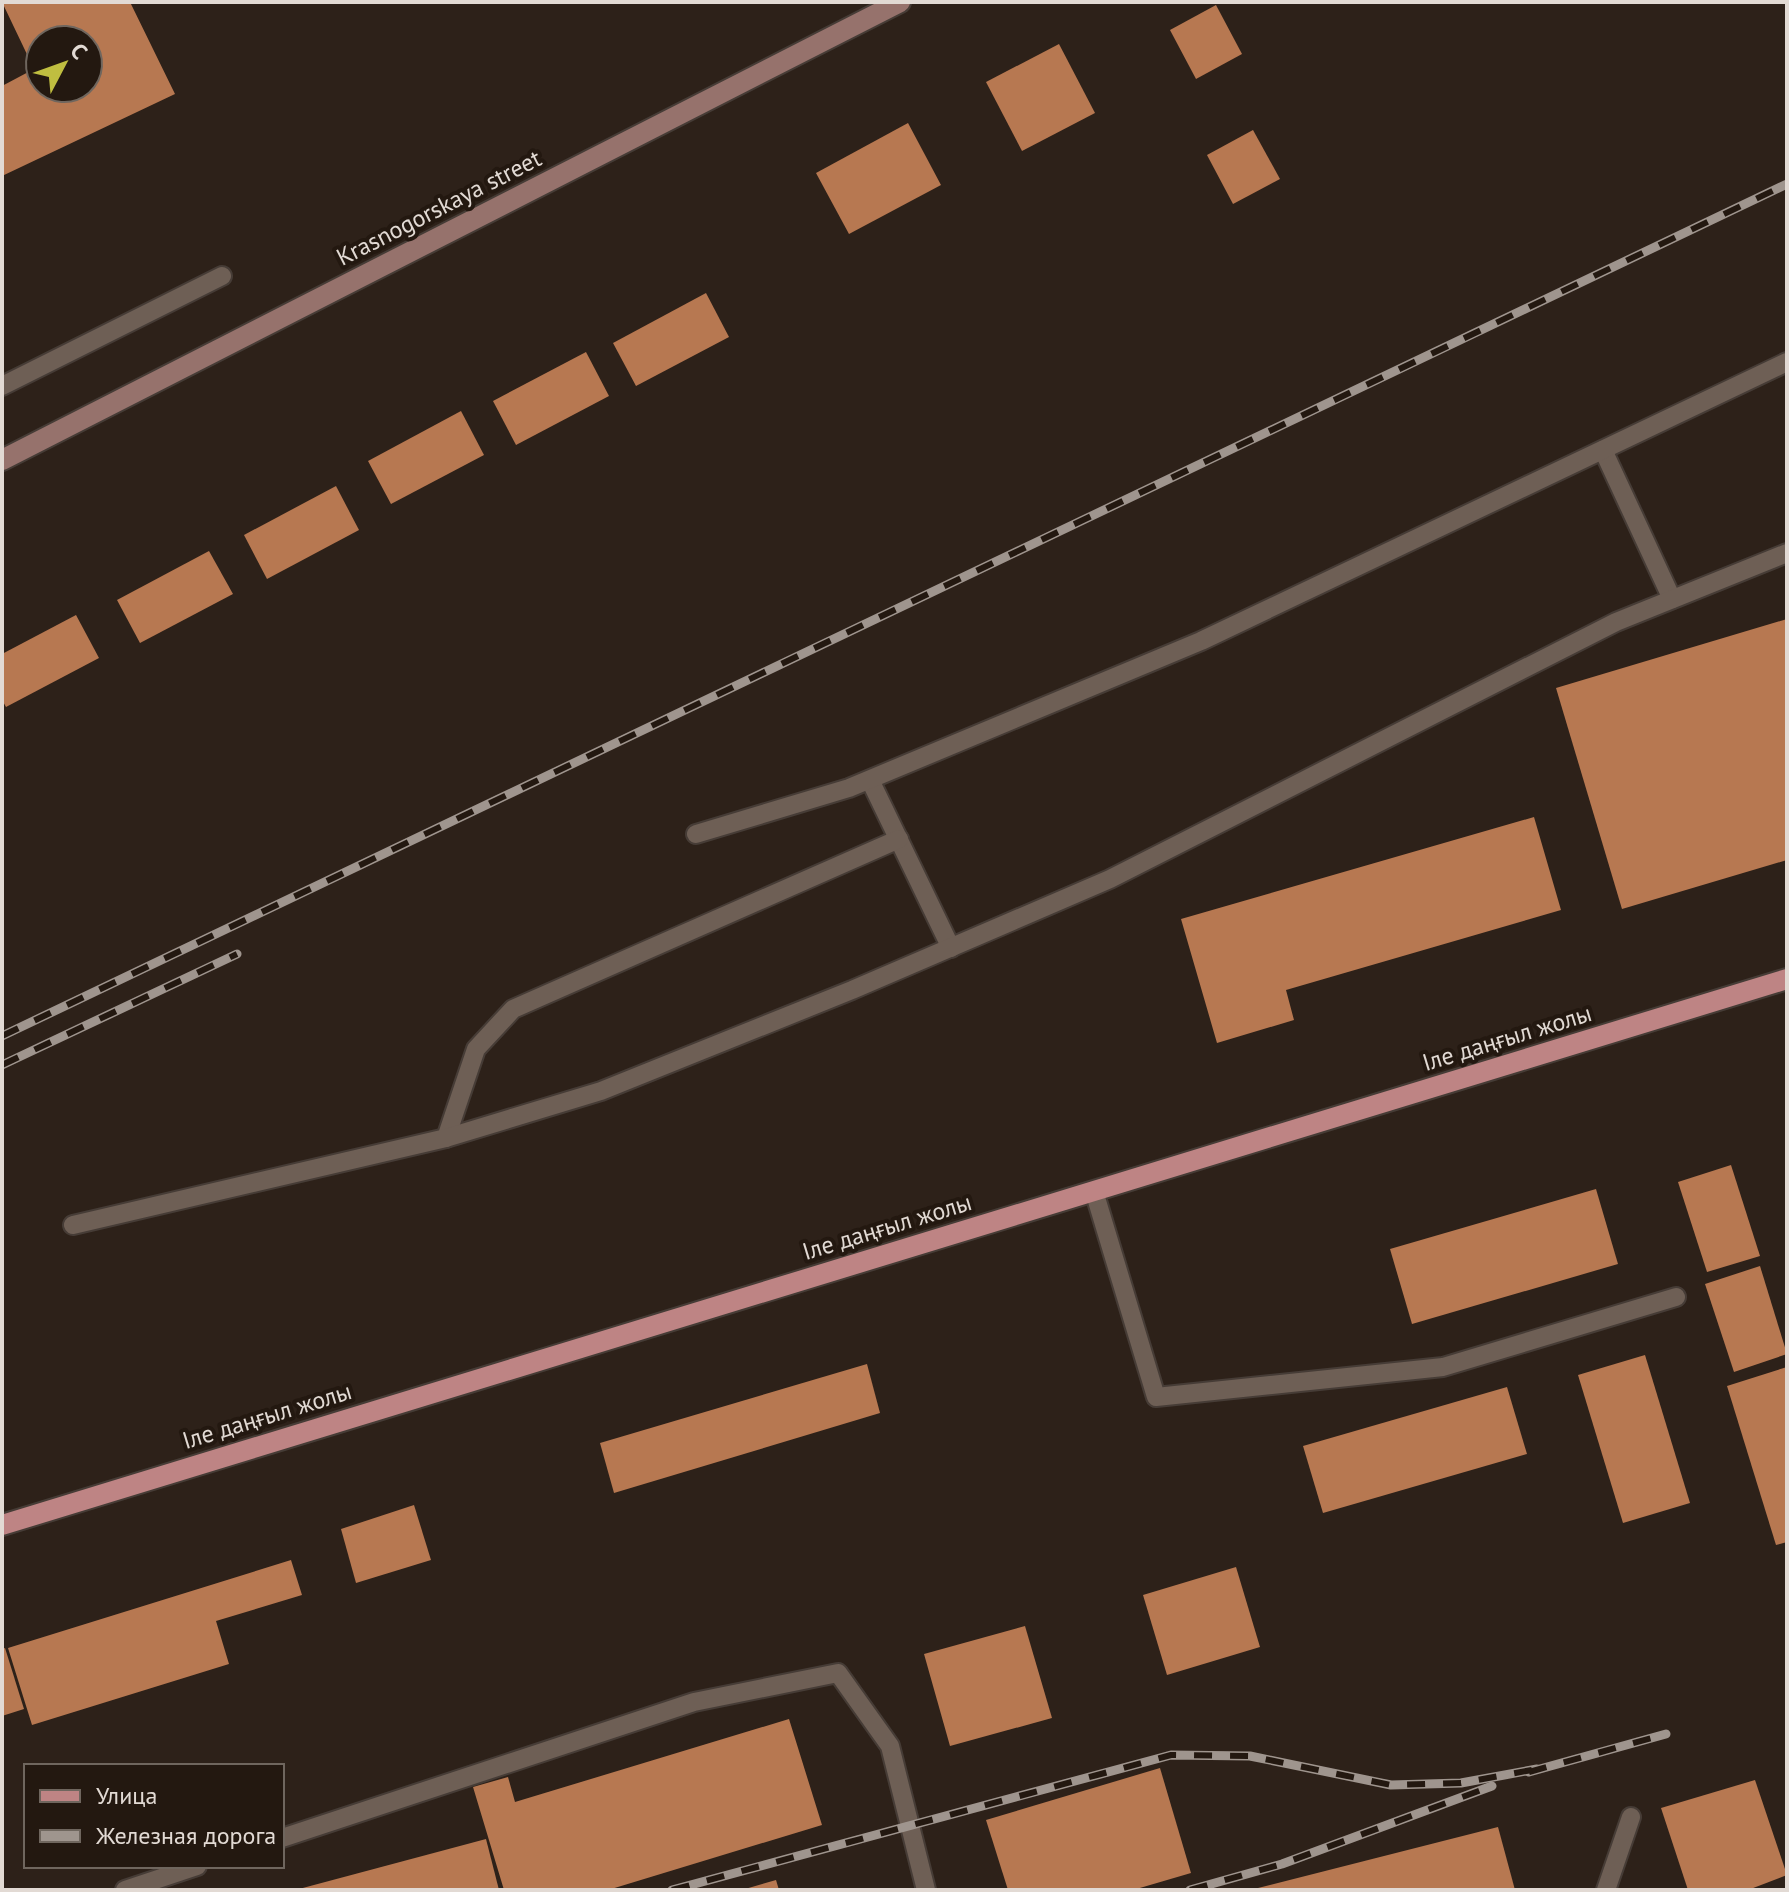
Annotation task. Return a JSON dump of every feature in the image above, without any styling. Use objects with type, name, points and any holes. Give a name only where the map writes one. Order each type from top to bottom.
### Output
[{"type":"main road","name":"Іле даңғыл жолы","points":[[2,1525],[1787,979]]},
{"type":"street","name":"Krasnogorskaya street","points":[[2,460],[900,2]]},
{"type":"lane","points":[[2,386],[222,276]]},
{"type":"lane","points":[[696,834],[870,780],[1201,641],[1787,362]]},
{"type":"lane","points":[[1603,450],[1672,599]]},
{"type":"lane","points":[[73,1225],[446,1138],[601,1091],[951,948],[1110,879],[1616,622],[1787,553]]},
{"type":"lane","points":[[870,780],[951,948]]},
{"type":"lane","points":[[446,1138],[476,1049],[513,1009],[899,839]]},
{"type":"lane","points":[[1094,1191],[1156,1397],[1443,1367],[1676,1297]]},
{"type":"lane","points":[[284,1837],[694,1702],[838,1673],[890,1746],[926,1890]]},
{"type":"lane","points":[[1606,1890],[1631,1817]]},
{"type":"lane","points":[[125,1890],[191,1868]]},
{"type":"building","points":[[2,2],[130,2],[175,94],[2,176],[2,86],[24,74],[24,104],[104,104],[104,24],[24,24],[24,48]]},
{"type":"building","points":[[1216,5],[1242,54],[1196,79],[1170,30]]},
{"type":"building","points":[[1059,44],[1095,113],[1022,151],[986,82]]},
{"type":"building","points":[[908,123],[941,185],[849,234],[816,173]]},
{"type":"building","points":[[1253,130],[1280,179],[1233,204],[1207,155]]},
{"type":"building","points":[[706,293],[729,337],[636,386],[613,343]]},
{"type":"building","points":[[586,352],[609,396],[516,445],[493,401]]},
{"type":"building","points":[[461,411],[484,455],[391,504],[368,461]]},
{"type":"building","points":[[336,486],[359,530],[267,579],[244,535]]},
{"type":"building","points":[[209,551],[233,594],[140,643],[117,600]]},
{"type":"building","points":[[76,615],[99,658],[6,707],[2,700],[2,654]]},
{"type":"building","points":[[1787,619],[1787,860],[1622,909],[1556,688]]},
{"type":"building","points":[[1534,817],[1561,910],[1286,990],[1294,1020],[1217,1043],[1181,919]]},
{"type":"building","points":[[1731,1165],[1760,1256],[1707,1272],[1678,1182]]},
{"type":"building","points":[[1596,1189],[1618,1264],[1412,1324],[1390,1249]]},
{"type":"building","points":[[1760,1266],[1787,1354],[1734,1372],[1705,1284]]},
{"type":"building","points":[[1645,1355],[1690,1503],[1623,1523],[1578,1375]]},
{"type":"building","points":[[867,1364],[880,1413],[614,1493],[600,1443]]},
{"type":"building","points":[[1787,1367],[1787,1542],[1776,1545],[1727,1386]]},
{"type":"building","points":[[1507,1387],[1527,1454],[1323,1513],[1303,1446]]},
{"type":"building","points":[[414,1505],[431,1560],[356,1583],[341,1529]]},
{"type":"building","points":[[291,1560],[302,1595],[216,1621],[229,1664],[32,1725],[8,1648]]},
{"type":"building","points":[[1236,1567],[1260,1647],[1167,1675],[1143,1595]]},
{"type":"building","points":[[1025,1626],[1052,1718],[950,1746],[924,1654]]},
{"type":"building","points":[[5,1648],[24,1709],[2,1716],[2,1649]]},
{"type":"building","points":[[789,1719],[822,1825],[608,1890],[504,1890],[473,1787],[508,1777],[515,1802]]},
{"type":"building","points":[[1160,1768],[1191,1873],[1133,1890],[1008,1890],[986,1820]]},
{"type":"building","points":[[1755,1780],[1787,1875],[1748,1890],[1688,1890],[1661,1808]]},
{"type":"building","points":[[1498,1827],[1515,1890],[1254,1890],[1254,1889]]},
{"type":"building","points":[[486,1839],[499,1890],[299,1890],[299,1889]]},
{"type":"building","points":[[776,1880],[779,1890],[745,1890],[745,1889]]},
{"type":"railway","points":[[2,1036],[1787,184]]},
{"type":"railway","points":[[2,1065],[237,954]]},
{"type":"railway","points":[[1529,1772],[1666,1734]]},
{"type":"railway","points":[[672,1890],[1171,1755],[1250,1756],[1391,1785],[1461,1783],[1537,1769]]},
{"type":"railway","points":[[1190,1890],[1282,1864],[1492,1786]]}]
